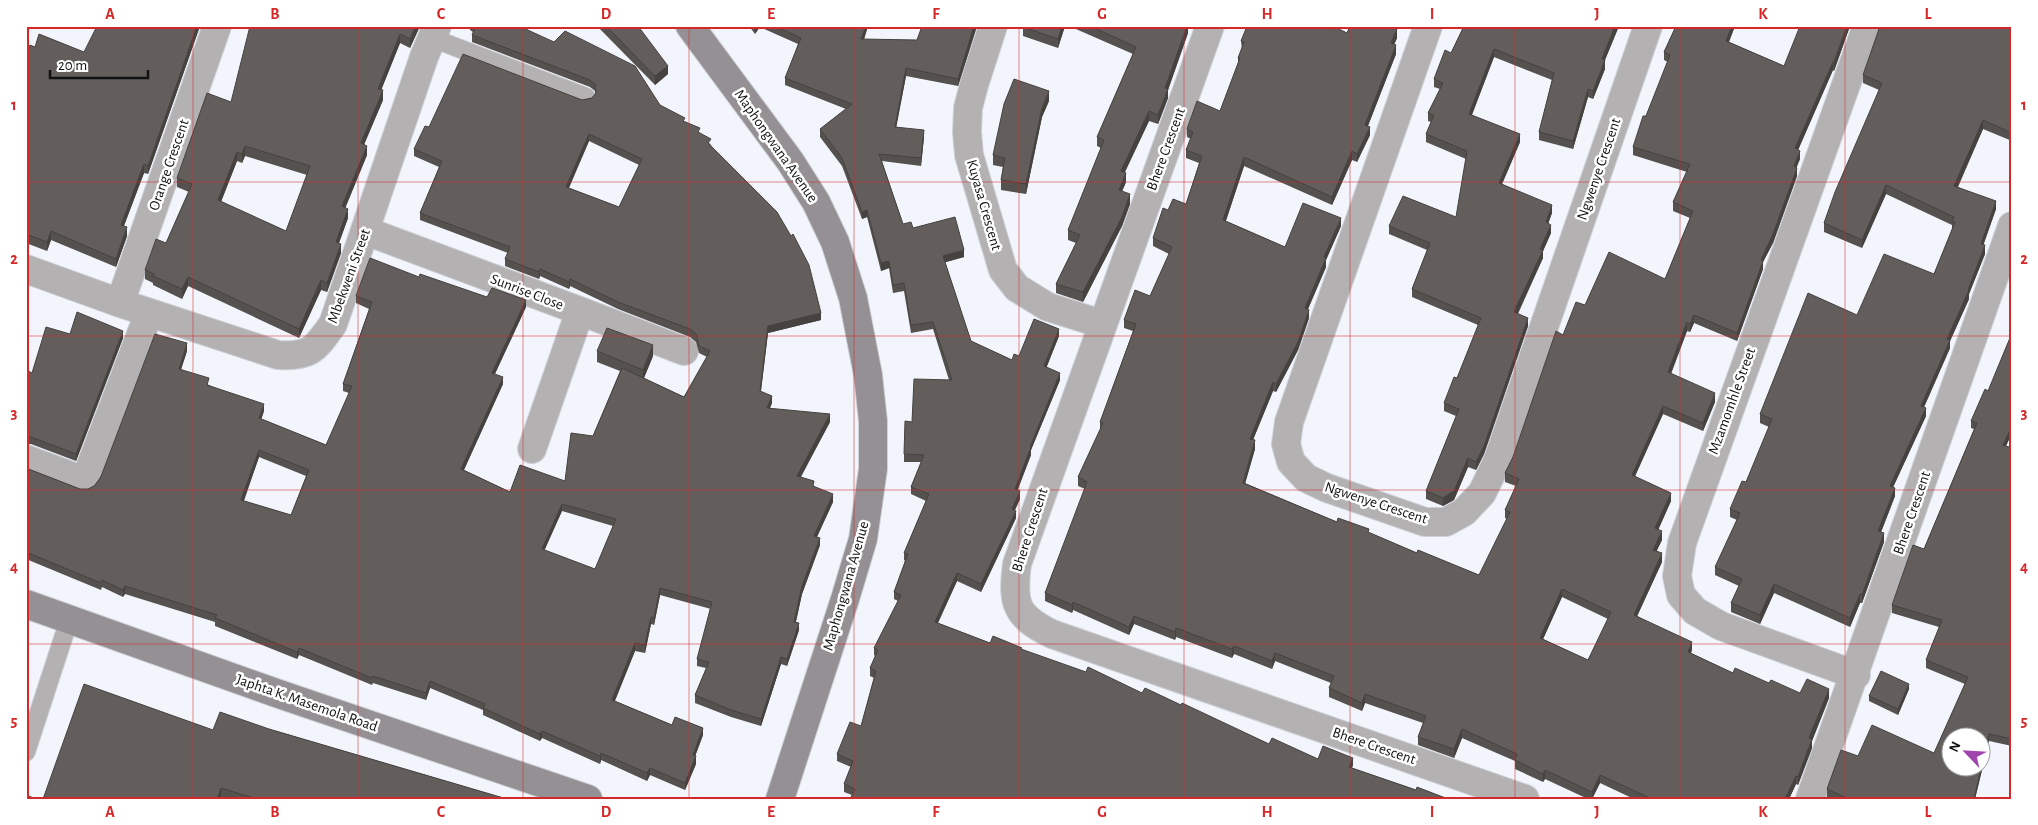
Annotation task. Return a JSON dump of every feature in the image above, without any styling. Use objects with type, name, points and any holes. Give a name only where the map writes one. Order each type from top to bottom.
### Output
[{"type":"street","name":"Orange Crescent","points":[[120,303],[217,26]]},
{"type":"street","name":"Kuyasa Crescent","points":[[993,26],[968,108],[967,132],[969,155],[1003,270],[1016,288],[1048,307],[1102,324]]},
{"type":"street","name":"Bhere Crescent","points":[[1210,26],[1017,564],[1014,590],[1019,609],[1032,624],[1052,634],[1525,799]]},
{"type":"street","name":"Ngwenye Crescent","points":[[1428,26],[1289,422],[1286,444],[1291,462],[1306,478],[1328,488],[1425,522],[1446,522],[1464,512],[1482,493],[1498,460],[1648,26]]},
{"type":"street","name":"Mzamomhle Street","points":[[1856,675],[1721,626],[1695,611],[1681,595],[1677,576],[1685,534],[1867,26]]},
{"type":"street","name":"Maphongwana Avenue","points":[[694,28],[790,161],[816,202],[835,242],[853,298],[868,375],[873,421],[873,469],[863,539],[846,599],[780,799]]},
{"type":"street","name":"Mbekweni Street","points":[[26,269],[120,303],[278,355],[296,356],[317,347],[333,324],[424,57],[435,32]]},
{"type":"street","name":"Bhere Crescent","points":[[1810,799],[1856,675],[2012,226]]},
{"type":"street","name":"Sunrise Close","points":[[366,231],[580,312],[532,449]]},
{"type":"street","points":[[26,459],[85,481],[149,312]]},
{"type":"street","points":[[580,312],[684,351]]},
{"type":"street","name":"Japhta K. Masemola Road","points":[[26,604],[279,694],[588,799]]},
{"type":"lane","points":[[435,32],[586,97]]},
{"type":"lane","points":[[26,752],[69,620]]},
{"type":"building","points":[[97,26],[197,26],[148,166],[144,164],[121,225],[127,227],[116,259],[51,231],[47,242],[26,234],[26,53],[30,45],[35,47],[39,34],[84,52]]},
{"type":"building","points":[[250,26],[416,26],[410,39],[400,34],[378,89],[383,90],[361,143],[367,146],[342,206],[348,209],[336,242],[341,244],[327,283],[321,280],[299,329],[188,277],[182,289],[153,276],[154,274],[145,270],[156,239],[166,243],[192,184],[177,178],[207,93],[231,102]],"holes":[[[245,146],[310,166],[286,231],[218,200],[237,152],[242,154]]]},
{"type":"building","points":[[476,26],[519,26],[554,42],[565,31],[635,66],[660,105],[685,118],[683,121],[700,128],[698,132],[711,139],[708,143],[777,212],[791,236],[793,234],[809,265],[821,313],[768,326],[760,391],[772,396],[767,408],[830,414],[797,476],[814,481],[813,486],[833,494],[814,536],[820,538],[802,586],[794,622],[799,623],[787,659],[781,657],[761,719],[731,710],[695,695],[709,662],[697,659],[712,602],[660,588],[654,618],[651,617],[645,645],[635,643],[612,700],[672,725],[675,717],[703,728],[693,755],[696,756],[685,783],[650,768],[647,773],[601,753],[600,756],[542,731],[540,734],[483,708],[485,704],[430,681],[426,693],[373,676],[372,678],[299,648],[297,652],[215,618],[217,615],[125,586],[123,590],[102,580],[101,583],[26,552],[26,468],[80,489],[88,489],[94,486],[100,479],[155,334],[187,343],[179,369],[209,378],[207,385],[264,404],[259,418],[326,445],[352,386],[343,384],[372,302],[356,296],[370,258],[419,277],[420,274],[487,297],[492,288],[526,300],[492,373],[503,377],[461,469],[510,492],[520,465],[565,481],[571,433],[593,436],[622,368],[684,397],[710,351],[699,346],[696,334],[690,329],[618,302],[570,279],[569,282],[540,269],[539,272],[505,259],[510,247],[420,213],[442,161],[414,149],[425,126],[429,127],[463,54],[582,100],[592,98],[596,93],[595,84],[590,80],[472,35]],"holes":[[[589,134],[642,159],[619,207],[566,187]],[[259,450],[309,470],[291,515],[241,500]],[[562,504],[616,519],[595,569],[542,549]]]},
{"type":"building","points":[[606,26],[638,26],[668,66],[655,76]]},
{"type":"building","points":[[775,26],[866,26],[861,39],[917,40],[922,26],[974,26],[958,79],[906,68],[895,127],[924,130],[921,158],[879,154],[903,224],[911,222],[913,228],[955,217],[964,250],[943,256],[971,341],[1012,360],[1014,354],[1019,356],[1034,319],[1059,329],[1044,366],[1060,373],[1015,489],[1020,491],[1012,509],[1016,511],[981,584],[957,573],[935,622],[990,643],[993,636],[1021,649],[1086,672],[1088,667],[1142,693],[1145,688],[1181,705],[1182,703],[1269,744],[1272,738],[1318,759],[1323,746],[1353,758],[1349,767],[1416,790],[1417,787],[1448,799],[850,799],[855,789],[844,784],[853,761],[837,754],[850,722],[861,726],[876,671],[870,668],[878,650],[874,648],[901,595],[894,592],[908,554],[904,553],[929,494],[911,487],[924,455],[904,454],[905,421],[912,422],[914,379],[952,380],[933,322],[911,325],[904,283],[893,285],[889,261],[881,263],[867,210],[862,212],[842,158],[820,129],[852,104],[785,78],[801,38]]},
{"type":"building","points":[[1023,26],[1062,26],[1058,39]]},
{"type":"building","points":[[1090,26],[1187,26],[1165,88],[1168,89],[1158,115],[1149,111],[1121,171],[1126,173],[1119,190],[1130,194],[1122,217],[1083,292],[1056,284],[1080,235],[1068,230],[1104,140],[1097,137],[1136,47]]},
{"type":"building","points":[[1247,26],[1333,26],[1347,33],[1350,26],[1392,26],[1397,29],[1391,43],[1396,45],[1365,125],[1370,127],[1357,154],[1352,151],[1332,197],[1244,157],[1223,220],[1285,247],[1303,203],[1341,218],[1305,308],[1309,310],[1298,342],[1276,384],[1273,382],[1250,439],[1255,440],[1243,483],[1337,522],[1338,518],[1369,529],[1368,532],[1417,553],[1418,550],[1479,575],[1510,512],[1505,510],[1519,479],[1505,473],[1513,457],[1556,331],[1563,335],[1576,302],[1585,305],[1609,252],[1665,279],[1693,211],[1673,202],[1690,164],[1633,147],[1643,116],[1646,116],[1670,55],[1664,52],[1676,26],[1732,26],[1726,41],[1784,66],[1800,26],[1847,26],[1834,62],[1795,148],[1800,151],[1794,166],[1797,168],[1773,234],[1761,260],[1763,261],[1737,333],[1694,315],[1690,324],[1687,322],[1668,372],[1715,393],[1703,423],[1663,406],[1632,475],[1671,493],[1655,528],[1662,531],[1653,550],[1662,553],[1634,615],[1692,642],[1688,652],[1733,673],[1735,668],[1769,683],[1771,680],[1800,693],[1807,679],[1829,689],[1809,738],[1812,739],[1798,777],[1796,776],[1785,799],[1652,799],[1600,775],[1592,792],[1545,770],[1543,774],[1515,760],[1517,754],[1462,729],[1454,749],[1418,737],[1426,716],[1365,694],[1362,703],[1329,688],[1334,676],[1275,653],[1272,661],[1234,646],[1232,649],[1176,628],[1175,632],[1134,616],[1129,627],[1073,602],[1072,605],[1045,593],[1087,482],[1078,477],[1103,423],[1100,422],[1136,324],[1124,320],[1135,290],[1150,296],[1172,247],[1153,238],[1163,208],[1168,210],[1173,199],[1186,204],[1202,156],[1186,150],[1193,132],[1187,129],[1197,101],[1220,111],[1240,58],[1238,58],[1244,42],[1241,41]],"holes":[[[1562,589],[1611,612],[1588,660],[1540,638]]]},
{"type":"building","points":[[1464,26],[1615,26],[1602,59],[1605,60],[1593,91],[1588,89],[1573,141],[1539,132],[1554,73],[1494,49],[1469,114],[1520,134],[1499,183],[1552,205],[1546,222],[1551,225],[1540,249],[1543,250],[1514,312],[1528,318],[1484,446],[1476,462],[1468,458],[1454,491],[1443,498],[1426,491],[1459,409],[1444,403],[1454,377],[1457,378],[1481,318],[1412,289],[1430,243],[1389,226],[1403,196],[1456,217],[1467,151],[1426,134],[1434,115],[1428,113],[1443,83],[1434,79],[1445,50],[1451,53]]},
{"type":"building","points":[[1880,26],[2012,27],[2012,133],[1983,120],[1954,186],[1996,201],[1981,244],[1985,245],[1969,290],[1947,339],[1950,340],[1921,406],[1926,408],[1890,486],[1895,488],[1878,531],[1884,533],[1862,595],[1860,594],[1850,618],[1774,584],[1760,615],[1731,603],[1742,579],[1715,567],[1740,513],[1730,509],[1742,481],[1746,482],[1772,419],[1760,414],[1808,293],[1857,315],[1884,254],[1934,274],[1955,222],[1952,221],[1954,217],[1886,185],[1862,240],[1824,223],[1835,192],[1882,83],[1863,75]]},
{"type":"building","points":[[1014,79],[1049,91],[1042,108],[1026,184],[1001,180],[1005,158],[993,155],[1004,104]]},
{"type":"building","points":[[77,312],[123,331],[76,454],[31,437],[26,437],[26,370],[32,373],[46,327],[70,334]]},
{"type":"building","points":[[607,328],[653,345],[643,370],[597,351]]},
{"type":"building","points":[[2012,333],[2012,426],[2003,445],[2012,448],[2012,739],[1990,734],[1990,728],[1945,728],[1968,677],[1926,660],[1942,620],[1892,605],[1913,545],[1924,549],[1977,423],[1971,421],[1985,389],[1988,391]]},
{"type":"building","points":[[1881,671],[1909,684],[1898,709],[1869,696]]},
{"type":"building","points":[[84,684],[213,730],[220,712],[269,729],[507,799],[257,799],[221,788],[217,799],[43,799]]},
{"type":"building","points":[[1872,725],[1934,753],[1940,740],[1940,778],[1979,778],[1974,799],[1849,799],[1827,789],[1841,750],[1858,756]]},
{"type":"building","points":[[26,795],[36,799],[26,799]]}]
